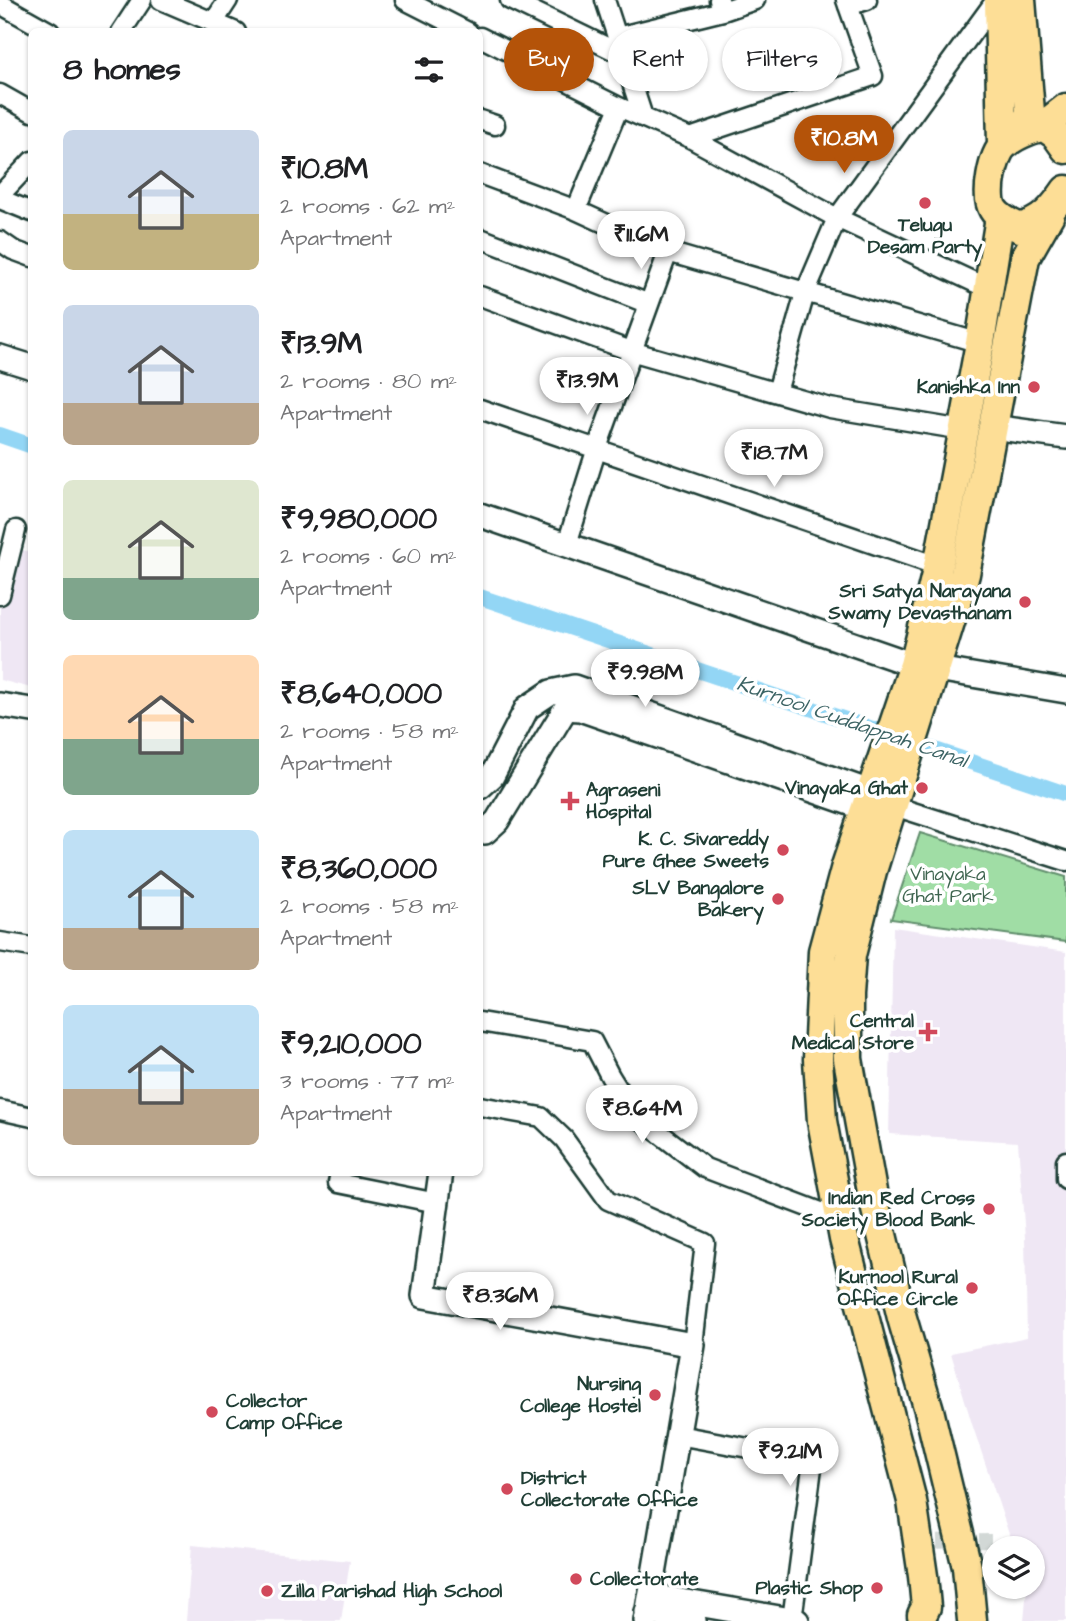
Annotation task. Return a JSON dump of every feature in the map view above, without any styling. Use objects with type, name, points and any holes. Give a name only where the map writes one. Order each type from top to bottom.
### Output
[{"type":"main road","points":[[998,0],[1023,135]]},
{"type":"main road","points":[[1021,0],[1030,112],[1023,135]]},
{"type":"main road","points":[[1050,214],[1020,228],[1000,218],[991,207],[990,176],[1023,135],[1066,108]]},
{"type":"main road","points":[[1023,135],[1056,135],[1066,149]]},
{"type":"main road","points":[[921,1618],[926,1607],[912,1501],[839,1219],[822,1121],[819,1071],[823,951],[846,866],[879,794],[925,667],[965,574],[1025,258],[1066,190]]},
{"type":"main road","points":[[925,667],[938,566],[980,343],[1000,218]]},
{"type":"main road","points":[[879,794],[851,955],[848,1059],[873,1197],[967,1567],[973,1621],[950,1612],[921,1618]]},
{"type":"street","points":[[124,28],[142,0]]},
{"type":"street","points":[[160,0],[226,28]]},
{"type":"street","points":[[213,23],[228,0]]},
{"type":"street","points":[[405,0],[460,28]]},
{"type":"street","points":[[510,0],[608,48]]},
{"type":"street","points":[[606,0],[614,28]]},
{"type":"street","points":[[646,28],[721,5],[755,0]]},
{"type":"street","points":[[690,138],[873,76],[847,3],[867,0]]},
{"type":"street","points":[[778,392],[805,293],[837,218],[998,0]]},
{"type":"street","points":[[0,4],[43,28]]},
{"type":"street","points":[[483,38],[620,107],[690,138],[837,218],[989,289]]},
{"type":"street","points":[[635,91],[643,117]]},
{"type":"street","points":[[0,94],[28,110]]},
{"type":"street","points":[[576,211],[620,107]]},
{"type":"street","points":[[28,166],[0,197],[28,210]]},
{"type":"street","points":[[483,175],[576,211],[668,252],[980,343]]},
{"type":"street","points":[[483,239],[649,304]]},
{"type":"street","points":[[0,241],[28,256]]},
{"type":"street","points":[[567,544],[597,448],[668,252]]},
{"type":"street","points":[[483,297],[631,351],[830,408],[963,430]]},
{"type":"street","points":[[0,357],[28,366]]},
{"type":"street","points":[[483,410],[938,566]]},
{"type":"street","points":[[993,427],[1066,437]]},
{"type":"street","points":[[483,516],[925,667],[1066,691]]},
{"type":"street","points":[[0,595],[16,530]]},
{"type":"street","points":[[483,785],[492,776],[527,708],[551,692],[574,687],[1066,860]]},
{"type":"street","points":[[0,705],[28,709]]},
{"type":"street","points":[[483,832],[497,821],[566,708],[580,709],[879,794]]},
{"type":"street","points":[[0,943],[28,946]]},
{"type":"street","points":[[483,1023],[592,1041],[633,1113],[705,1168],[839,1219]]},
{"type":"street","points":[[483,1107],[541,1117],[564,1139],[608,1200],[705,1243],[693,1345],[648,1610]]},
{"type":"street","points":[[0,1110],[28,1116]]},
{"type":"street","points":[[1066,1161],[1066,1179]]},
{"type":"street","points":[[339,1176],[338,1183],[437,1203]]},
{"type":"street","points":[[440,1176],[424,1296],[693,1345]]},
{"type":"street","points":[[678,1435],[813,1460],[791,1621]]},
{"type":"street","points":[[648,1610],[797,1621]]},
{"type":"street","points":[[648,1610],[694,1621]]},
{"type":"shaded area","points":[[5,546],[28,551],[28,687],[0,680],[0,569]]},
{"type":"shaded area","points":[[893,927],[1066,952],[1066,1621],[1024,1621],[1026,1599],[1045,1599],[1045,1536],[1010,1536],[951,1353],[1027,1337],[1025,1238],[1018,1142],[889,1134]]},
{"type":"shaded area","name":"Zilla Parishad High School","points":[[192,1545],[350,1561],[341,1621],[186,1621]]},
{"type":"green space","name":"Vinayaka Ghat Park","points":[[920,833],[1066,877],[1066,942],[891,919]]},
{"type":"waterway","name":"Kurnool Cuddappah Canal","points":[[0,435],[28,445]]},
{"type":"waterway","name":"Kurnool Cuddappah Canal","points":[[483,598],[1066,794]]},
{"type":"tunnel","points":[[916,1542],[982,1541]]},
{"type":"place","name":"Telugu Desam Party","points":[[925,203]]},
{"type":"place","name":"Kanishka Inn","points":[[1034,387]]},
{"type":"place","name":"Sri Satya Narayana Swamy Devasthanam","points":[[1025,602]]},
{"type":"place","name":"Vinayaka Ghat","points":[[922,788]]},
{"type":"place","name":"Agraseni Hospital","points":[[570,801]]},
{"type":"place","name":"K. C. Sivareddy Pure Ghee Sweets","points":[[783,850]]},
{"type":"place","name":"SLV Bangalore Bakery","points":[[778,899]]},
{"type":"place","name":"Central Medical Store","points":[[928,1032]]},
{"type":"place","name":"Indian Red Cross Society Blood Bank","points":[[989,1209]]},
{"type":"place","name":"Kurnool Rural Office Circle","points":[[972,1288]]},
{"type":"place","name":"Nursing College Hostel","points":[[655,1395]]},
{"type":"place","name":"Collector Camp Office","points":[[212,1412]]},
{"type":"place","name":"District Collectorate Office","points":[[507,1489]]},
{"type":"place","name":"Collectorate","points":[[576,1579]]},
{"type":"place","name":"Plastic Shop","points":[[877,1588]]},
{"type":"place","name":"Zilla Parishad High School","points":[[267,1591]]}]
